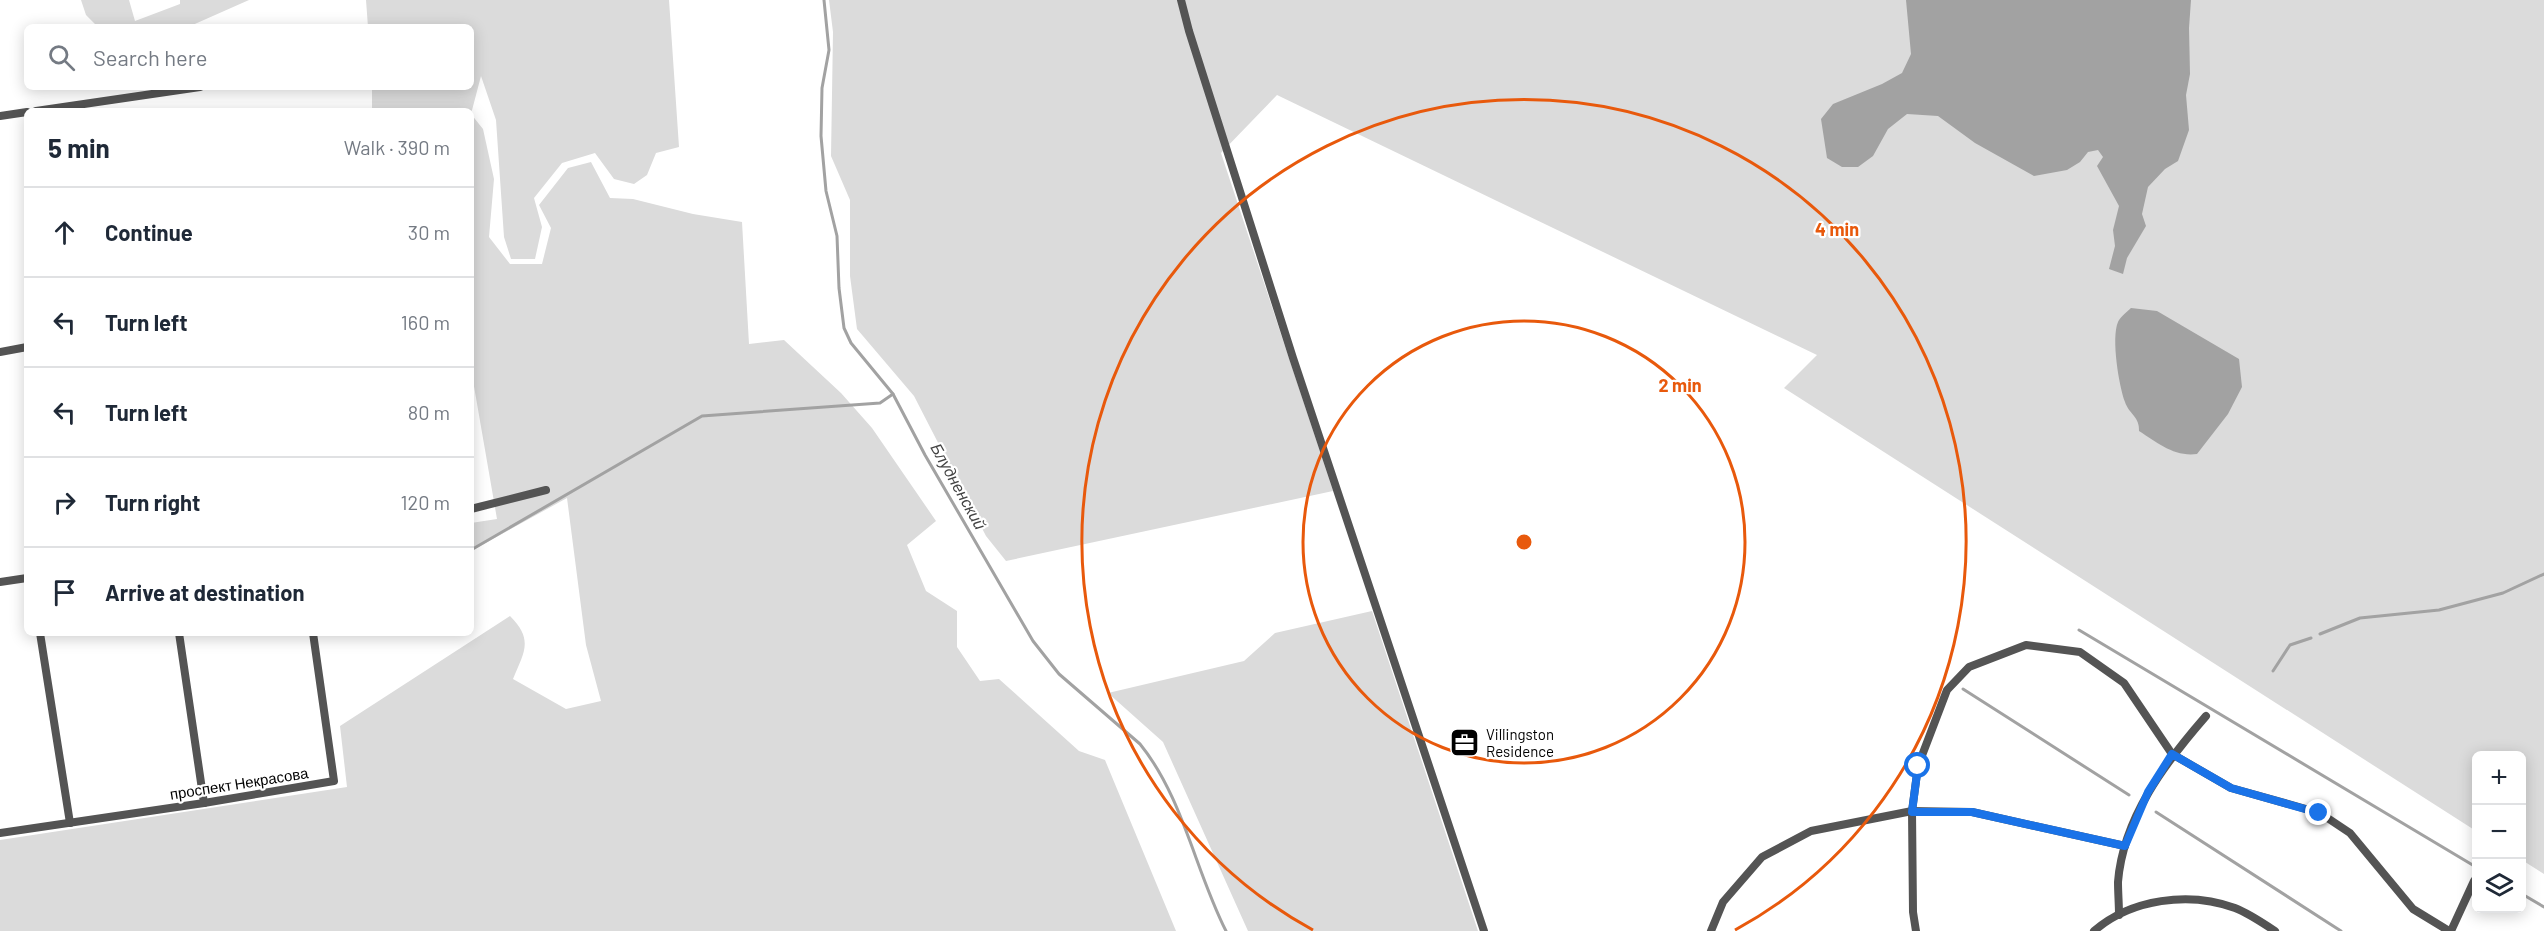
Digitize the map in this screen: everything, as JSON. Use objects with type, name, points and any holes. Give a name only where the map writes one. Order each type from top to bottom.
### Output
[{"type":"street","points":[[1182,0],[1189,31],[1290,349],[1484,931]]},
{"type":"street","points":[[81,108],[184,90]]},
{"type":"street","points":[[0,116],[24,112]]},
{"type":"street","points":[[0,352],[24,348]]},
{"type":"street","points":[[474,508],[546,490]]},
{"type":"street","points":[[0,582],[24,578]]},
{"type":"street","points":[[40,636],[70,823]]},
{"type":"street","points":[[179,636],[204,803]]},
{"type":"street","name":"проспект Некрасова","points":[[0,833],[334,781],[313,636]]},
{"type":"street","points":[[1916,931],[1913,912],[1912,812],[1918,766],[1947,690],[1969,667],[2026,645],[2080,651],[2124,683],[2172,754],[2231,788],[2319,813],[2350,833],[2412,909],[2450,931],[2472,885]]},
{"type":"street","points":[[2119,915],[2118,882],[2125,846],[2148,792],[2172,754],[2206,716]]},
{"type":"street","points":[[1711,931],[1723,902],[1762,856],[1811,831],[1912,812],[1972,812],[2125,846]]},
{"type":"street","points":[[2094,931],[2106,921],[2147,903],[2191,899],[2235,908],[2275,931]]},
{"type":"shaded area","points":[[81,0],[129,0],[135,21],[180,4],[180,0],[249,0],[195,24],[95,24],[86,15]]},
{"type":"shaded area","points":[[366,0],[669,0],[679,147],[656,153],[647,175],[634,184],[614,179],[595,153],[562,163],[534,198],[542,227],[535,259],[511,259],[504,237],[496,120],[481,76],[473,108],[372,108],[372,90],[474,90],[474,24],[368,24]]},
{"type":"shaded area","points":[[829,0],[2544,0],[2544,874],[2526,863],[2526,751],[2472,751],[2472,828],[1784,388],[1817,355],[1277,95],[1221,153],[1333,491],[1006,561],[986,536],[914,396],[857,329],[850,276],[850,200],[831,156],[833,32]]},
{"type":"shaded area","points":[[1906,0],[2191,0],[2190,74],[2186,95],[2189,130],[2178,161],[2165,169],[2148,187],[2142,214],[2146,226],[2127,258],[2123,274],[2109,269],[2115,246],[2113,230],[2119,206],[2097,166],[2103,157],[2098,150],[2088,152],[2080,162],[2067,170],[2034,176],[1975,143],[1938,116],[1907,114],[1888,129],[1873,156],[1858,167],[1842,167],[1827,158],[1821,119],[1833,104],[1882,84],[1902,73],[1911,54]]},
{"type":"shaded area","points":[[474,118],[483,129],[494,179],[489,237],[510,264],[542,264],[551,228],[539,205],[568,168],[591,162],[610,198],[633,199],[693,214],[742,222],[749,344],[784,340],[841,393],[872,428],[936,521],[907,545],[926,591],[957,611],[957,647],[980,681],[999,679],[1079,751],[1105,760],[1176,931],[0,931],[0,840],[347,787],[340,726],[510,616],[522,632],[525,646],[513,679],[566,709],[601,701],[586,645],[567,498],[474,549],[474,523],[497,519],[474,386]]},
{"type":"shaded area","points":[[2131,308],[2157,311],[2239,359],[2242,387],[2228,414],[2197,454],[2174,451],[2139,431],[2138,422],[2127,406],[2118,374],[2115,339],[2119,320]]},
{"type":"shaded area","points":[[1372,611],[1478,931],[1248,931],[1163,742],[1108,693],[1244,661],[1275,633]]},
{"type":"waterway","name":"Блудненский","points":[[824,0],[829,50],[822,88],[821,136],[826,191],[837,236],[839,288],[844,328],[851,343],[893,394],[925,455],[1033,641],[1059,674],[1140,744],[1155,765],[1178,810],[1226,931]]},
{"type":"waterway","points":[[474,548],[702,416],[880,403],[893,394]]},
{"type":"waterway","points":[[2320,634],[2360,618],[2439,610],[2503,593],[2544,574]]},
{"type":"waterway","points":[[2079,630],[2472,865]]},
{"type":"waterway","points":[[2273,671],[2290,645],[2311,638]]},
{"type":"waterway","points":[[1963,689],[2129,795]]},
{"type":"waterway","points":[[2156,812],[2341,931]]},
{"type":"waterway","points":[[2526,896],[2544,907]]},
{"type":"place","name":"Villingston Residence","points":[[1465,743]]},
{"type":"route","points":[[1918,766],[1912,812],[1972,812],[2125,846],[2148,792],[2172,754],[2231,788],[2319,813]]}]
